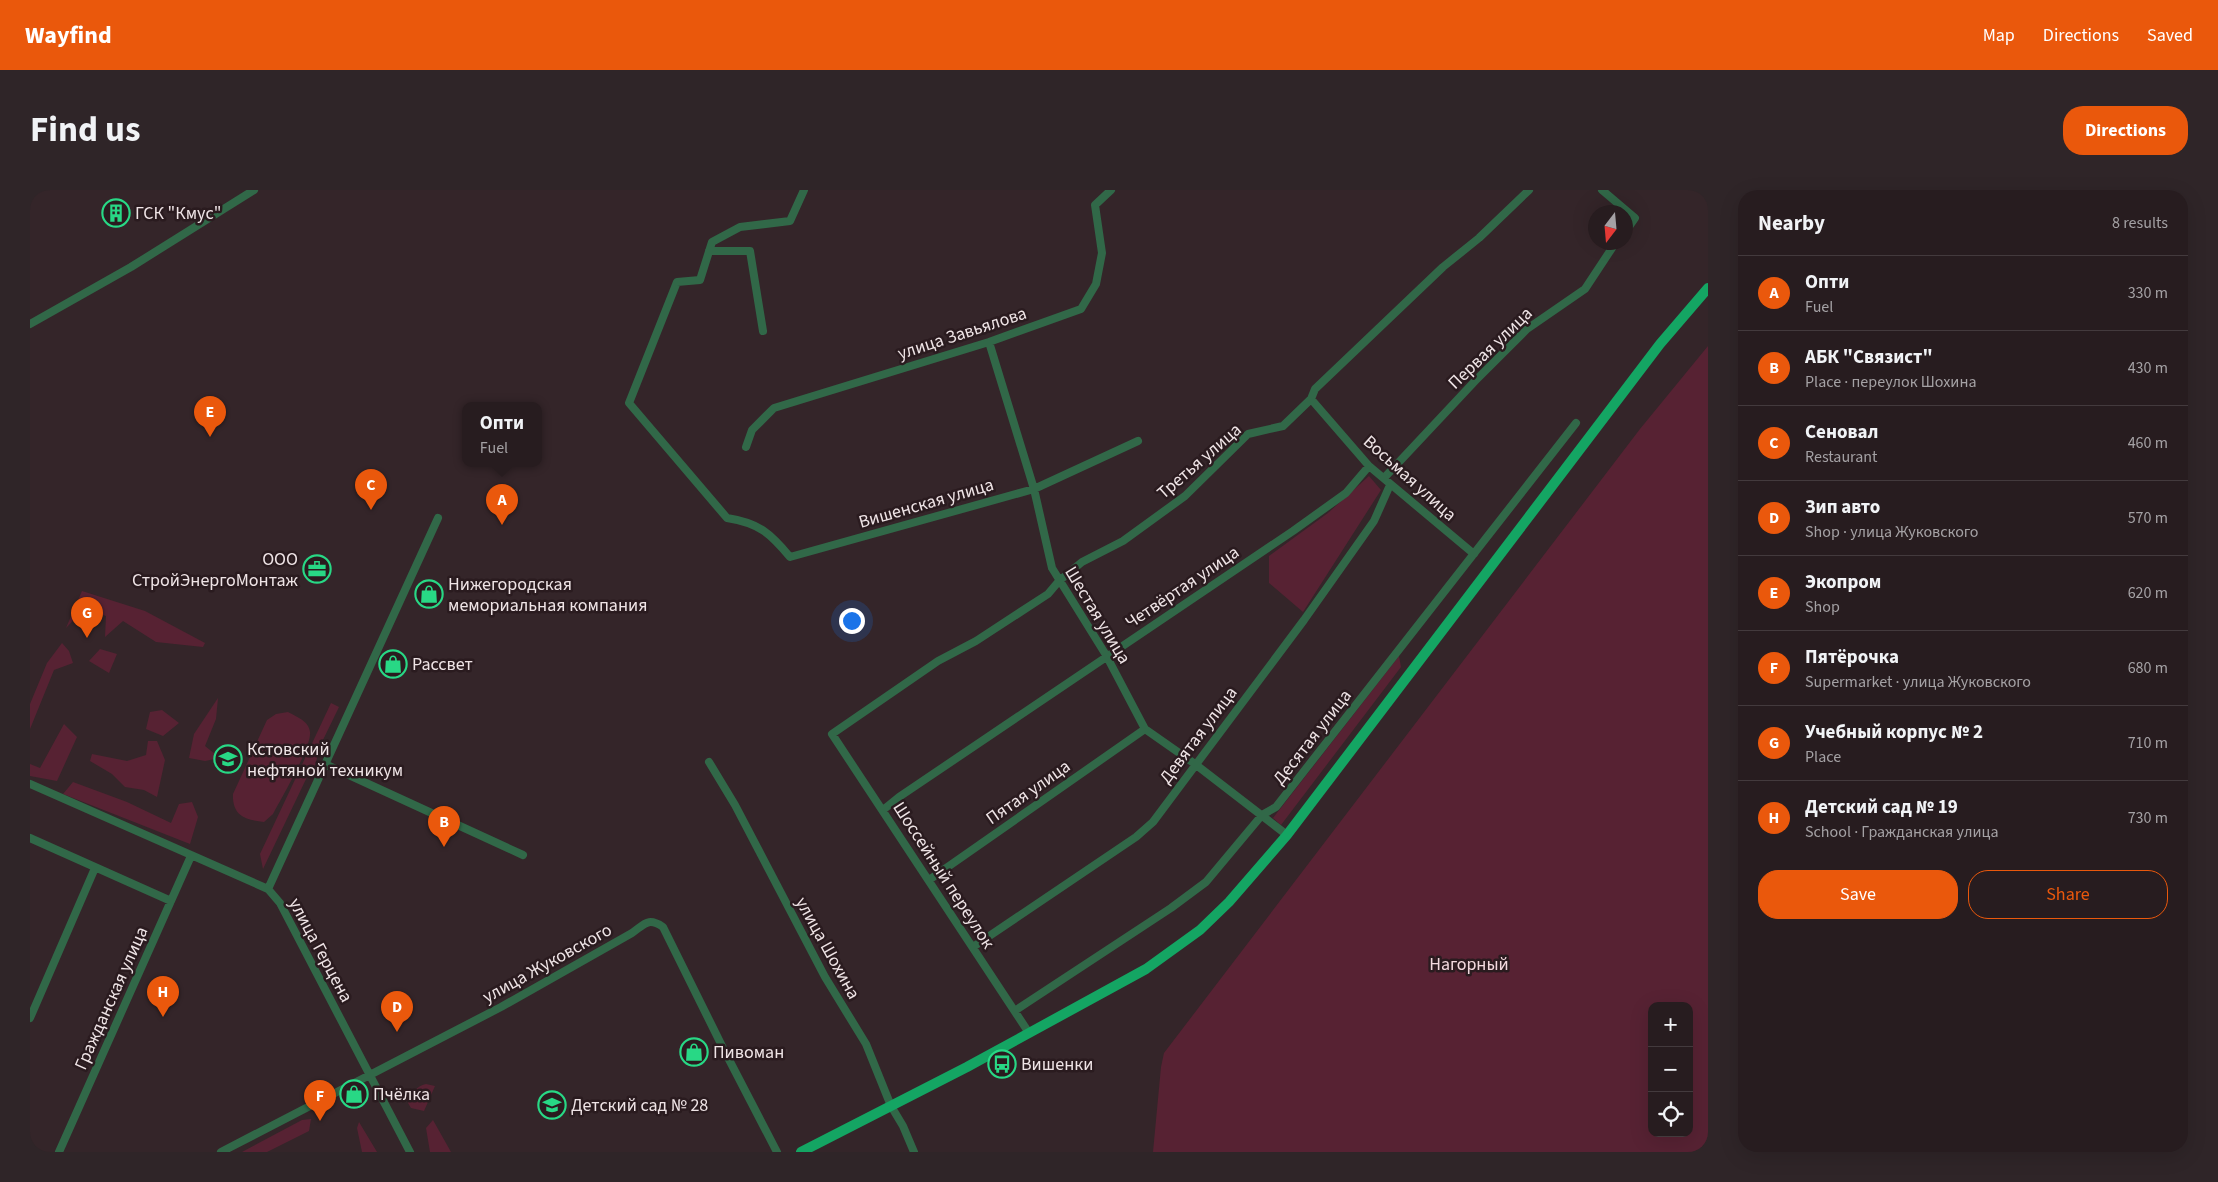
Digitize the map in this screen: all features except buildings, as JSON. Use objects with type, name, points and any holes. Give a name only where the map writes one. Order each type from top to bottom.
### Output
[{"type":"main road","points":[[801,1152],[1029,1033],[1146,969],[1200,930],[1229,902],[1287,835],[1660,344],[1708,288]]},
{"type":"main road","points":[[808,1152],[818,1144]]},
{"type":"street","points":[[30,324],[131,267],[254,190]]},
{"type":"street","points":[[763,331],[750,251],[710,251],[712,242],[740,227],[790,221],[804,190]]},
{"type":"street","name":"улица Завьялова","points":[[746,447],[752,430],[774,408],[989,342],[1081,309],[1096,284],[1102,253],[1095,206],[1111,190]]},
{"type":"street","name":"Третья улица","points":[[832,734],[938,661],[976,642],[1048,594],[1058,581],[1082,562],[1123,541],[1185,496],[1248,434],[1284,426],[1311,399],[1316,389],[1322,383],[1443,267],[1479,238],[1529,190]]},
{"type":"street","points":[[1602,190],[1620,205]]},
{"type":"street","name":"Первая улица","points":[[1384,478],[1474,381],[1527,329],[1585,289],[1611,250]]},
{"type":"street","name":"Вишенская улица","points":[[710,251],[700,280],[677,282],[629,404],[727,518],[747,521],[770,534],[790,557],[1034,489],[1138,441]]},
{"type":"street","name":"Шестая улица","points":[[989,342],[1034,489],[1052,568],[1058,581],[1106,655],[1145,729],[1195,764],[1287,835]]},
{"type":"street","name":"Восьмая улица","points":[[1311,399],[1369,466],[1474,554]]},
{"type":"street","name":"Десятая улица","points":[[1016,1010],[1171,908],[1206,882],[1262,815],[1276,807],[1576,422]]},
{"type":"street","name":"Четвёртая улица","points":[[883,810],[899,797],[1106,655],[1346,493],[1369,466]]},
{"type":"street","name":"Девятая улица","points":[[973,947],[1136,837],[1153,822],[1304,620],[1374,521],[1390,485]]},
{"type":"street","points":[[268,890],[438,518]]},
{"type":"street","name":"Пятая улица","points":[[928,880],[1145,729]]},
{"type":"street","name":"Шоссейный переулок","points":[[832,734],[1016,1010],[1029,1033]]},
{"type":"street","name":"улица Шохина","points":[[708,762],[735,805],[825,977],[866,1044],[891,1106],[903,1126],[914,1152]]},
{"type":"street","points":[[325,764],[522,856]]},
{"type":"street","name":"улица Герцена","points":[[30,784],[268,890],[280,903],[410,1152]]},
{"type":"street","points":[[30,840],[171,902]]},
{"type":"street","name":"Гражданская улица","points":[[59,1152],[191,856]]},
{"type":"street","points":[[30,1018],[95,868]]},
{"type":"street","name":"улица Жуковского","points":[[220,1152],[502,1007],[648,922],[655,922],[663,927],[777,1152]]},
{"type":"green space","name":"Нагорный","points":[[1708,346],[1708,1152],[1153,1152],[1164,1053],[1640,429]]},
{"type":"green space","points":[[1369,476],[1381,490],[1303,612],[1269,583],[1269,556],[1328,513]]},
{"type":"green space","points":[[82,591],[145,611],[205,643],[203,647],[156,642],[123,621],[105,637],[106,616],[84,609],[66,628]]},
{"type":"green space","points":[[62,643],[69,651],[73,663],[54,670],[30,729],[30,704],[47,663]]},
{"type":"green space","points":[[100,649],[117,654],[109,673],[89,661]]},
{"type":"green space","points":[[1399,656],[1401,667],[1281,825],[1273,818]]},
{"type":"green space","points":[[218,698],[216,719],[205,746],[220,758],[205,761],[189,758],[194,734]]},
{"type":"green space","points":[[331,703],[339,707],[321,744],[314,769],[307,777],[263,869],[260,854]]},
{"type":"green space","points":[[162,710],[179,723],[163,736],[146,729],[150,712]]},
{"type":"green space","points":[[288,712],[302,720],[309,728],[309,739],[306,749],[273,814],[264,822],[245,818],[237,812],[233,801],[233,794],[267,720],[276,714]]},
{"type":"green space","points":[[64,724],[77,737],[57,781],[30,776],[30,764],[40,768]]},
{"type":"green space","points":[[148,741],[157,741],[165,760],[157,797],[144,790],[125,787],[112,774],[90,761],[92,754],[127,761],[146,755]]},
{"type":"green space","points":[[73,782],[127,802],[171,823],[179,804],[192,802],[198,817],[190,844],[63,794]]},
{"type":"green space","points":[[426,1084],[435,1086],[424,1111],[411,1108],[408,1103],[413,1094],[417,1089]]},
{"type":"green space","points":[[311,1119],[309,1131],[267,1152],[242,1152],[302,1120]]},
{"type":"green space","points":[[433,1120],[451,1152],[430,1152],[426,1128]]},
{"type":"green space","points":[[359,1122],[377,1152],[362,1152],[357,1128]]},
{"type":"place","name":"ГСК \"Кмус\"","points":[[116,213]]},
{"type":"place","name":"Экопром","points":[[210,437]]},
{"type":"place","name":"Сеновал","points":[[371,510]]},
{"type":"place","name":"Опти","points":[[502,525]]},
{"type":"place","name":"ООО СтройЭнергоМонтаж","points":[[317,569]]},
{"type":"place","name":"Нижегородская мемориальная компания","points":[[429,594]]},
{"type":"place","name":"Учебный корпус № 2","points":[[87,638]]},
{"type":"place","name":"Рассвет","points":[[393,664]]},
{"type":"place","name":"Кстовский нефтяной техникум","points":[[228,759]]},
{"type":"place","name":"АБК \"Связист\"","points":[[444,847]]},
{"type":"place","name":"Детский сад № 19","points":[[163,1017]]},
{"type":"place","name":"Зип авто","points":[[397,1032]]},
{"type":"place","name":"Пивоман","points":[[694,1052]]},
{"type":"place","name":"Вишенки","points":[[1002,1064]]},
{"type":"place","name":"Пчёлка","points":[[354,1094]]},
{"type":"place","name":"Детский сад № 28","points":[[552,1105]]},
{"type":"place","name":"Пятёрочка","points":[[320,1121]]}]
